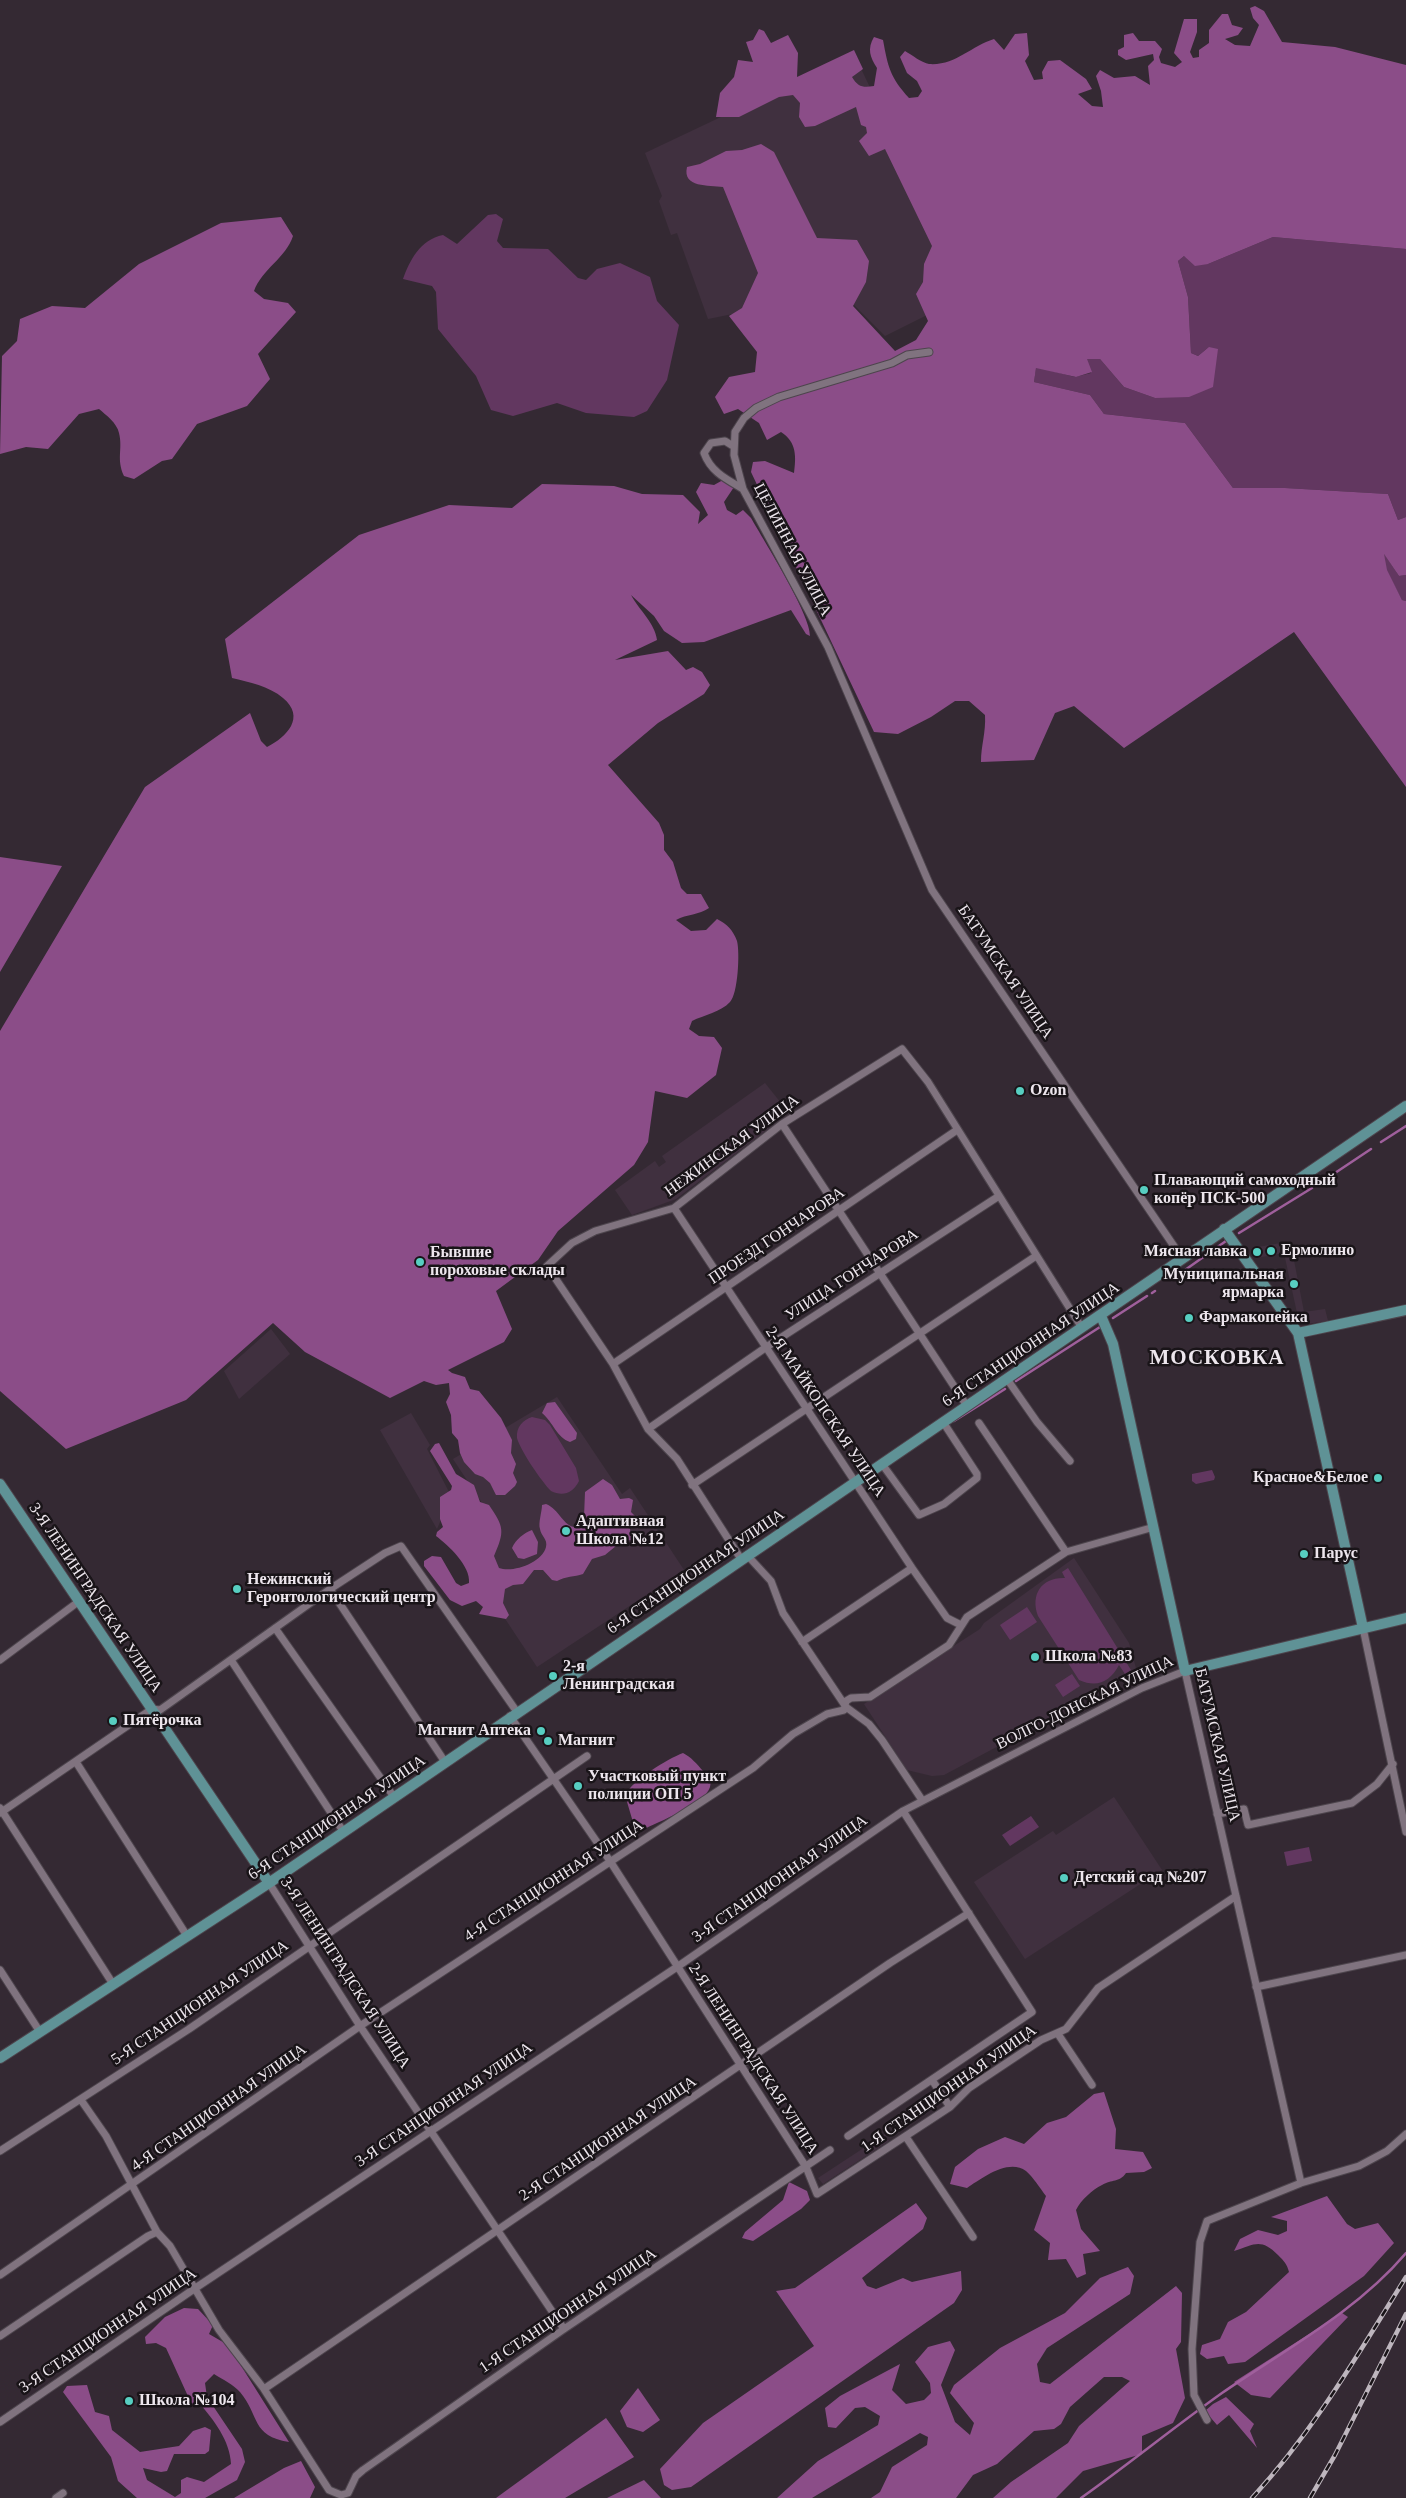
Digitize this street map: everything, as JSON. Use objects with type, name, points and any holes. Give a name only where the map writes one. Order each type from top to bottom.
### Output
[{"type":"main road","name":"6-Я СТАНЦИОННАЯ УЛИЦА","points":[[0,2058],[269,1883],[513,1714],[1101,1316],[1224,1229],[1406,1106]]},
{"type":"main road","points":[[1224,1229],[1298,1333],[1363,1628]]},
{"type":"main road","points":[[1298,1333],[1406,1310]]},
{"type":"main road","name":"БАТУМСКАЯ УЛИЦА","points":[[1101,1316],[1113,1344],[1185,1671]]},
{"type":"main road","name":"3-Я ЛЕНИНГРАДСКАЯ УЛИЦА","points":[[0,1484],[269,1883]]},
{"type":"main road","name":"ВОЛГО-ДОНСКАЯ УЛИЦА","points":[[1185,1671],[1406,1618]]},
{"type":"street","name":"ЦЕЛИННАЯ УЛИЦА","points":[[843,682],[828,647],[743,489],[734,446],[735,432],[744,418],[756,408],[779,398],[892,363],[907,355],[929,352]]},
{"type":"street","points":[[734,446],[725,441],[712,443],[704,453],[708,464],[718,474],[743,489]]},
{"type":"street","name":"БАТУМСКАЯ УЛИЦА","points":[[843,682],[932,890],[1182,1258]]},
{"type":"street","name":"НЕЖИНСКАЯ УЛИЦА","points":[[613,1364],[547,1266],[572,1243],[595,1231],[674,1208],[782,1124],[902,1049],[928,1082],[957,1130]]},
{"type":"street","points":[[782,1124],[837,1212],[880,1273],[967,1406]]},
{"type":"street","points":[[957,1130],[1082,1328]]},
{"type":"street","name":"ПРОЕЗД ГОНЧАРОВА","points":[[613,1364],[957,1130]]},
{"type":"street","name":"УЛИЦА ГОНЧАРОВА","points":[[648,1429],[765,1348],[999,1196]]},
{"type":"street","name":"2-Я МАЙКОПСКАЯ УЛИЦА","points":[[674,1208],[725,1288],[912,1568],[947,1618],[961,1625]]},
{"type":"street","points":[[692,1485],[808,1410],[1036,1256]]},
{"type":"street","points":[[613,1364],[648,1429],[677,1460],[692,1485],[744,1557],[771,1581],[783,1613],[846,1707],[869,1724],[882,1740],[922,1800]]},
{"type":"street","points":[[1007,1379],[1037,1422],[1070,1461]]},
{"type":"street","points":[[882,1464],[919,1515],[944,1504],[977,1478],[943,1422]]},
{"type":"street","points":[[979,1424],[1066,1552]]},
{"type":"street","name":"4-Я СТАНЦИОННАЯ УЛИЦА","points":[[0,2275],[360,2026],[753,1768],[793,1734],[827,1714],[841,1711],[846,1707],[846,1701],[851,1698],[870,1698],[949,1645],[956,1637],[967,1617],[1066,1552],[1154,1527]]},
{"type":"street","name":"2-Я ЛЕНИНГРАДСКАЯ УЛИЦА","points":[[330,1590],[385,1553],[401,1546],[513,1714],[553,1778],[610,1861],[806,2167],[817,2194]]},
{"type":"street","points":[[802,1642],[912,1568]]},
{"type":"street","points":[[113,1984],[1,1810],[76,1762],[152,1709],[160,1710],[330,1590],[445,1762]]},
{"type":"street","points":[[0,1660],[78,1602]]},
{"type":"street","points":[[275,1628],[394,1797]]},
{"type":"street","points":[[1363,1628],[1406,1832]]},
{"type":"street","points":[[230,1660],[344,1831]]},
{"type":"street","name":"БАТУМСКАЯ УЛИЦА","points":[[1185,1671],[1301,2183]]},
{"type":"street","name":"ВОЛГО-ДОНСКАЯ УЛИЦА","points":[[903,1810],[1142,1688],[1185,1671]]},
{"type":"street","name":"5-Я СТАНЦИОННАЯ УЛИЦА","points":[[0,2151],[189,2029],[586,1756]]},
{"type":"street","points":[[76,1762],[187,1936]]},
{"type":"street","points":[[1217,1814],[1244,1809],[1248,1825],[1352,1803],[1372,1789],[1393,1764]]},
{"type":"street","points":[[903,1810],[969,1913]]},
{"type":"street","name":"3-Я СТАНЦИОННАЯ УЛИЦА","points":[[0,2422],[194,2289],[677,1967],[903,1810]]},
{"type":"street","name":"3-Я ЛЕНИНГРАДСКАЯ УЛИЦА","points":[[269,1883],[360,2026],[564,2329]]},
{"type":"street","name":"1-Я СТАНЦИОННАЯ УЛИЦА","points":[[817,2194],[950,2107],[969,2088],[1041,2040],[1066,2029],[1098,1988],[1236,1896]]},
{"type":"street","name":"1-Я СТАНЦИОННАЯ УЛИЦА","points":[[848,2136],[1032,2012],[969,1913]]},
{"type":"street","name":"2-Я СТАНЦИОННАЯ УЛИЦА","points":[[264,2389],[890,1964],[969,1913]]},
{"type":"street","points":[[1256,1987],[1406,1955]]},
{"type":"street","points":[[0,1970],[40,2032]]},
{"type":"street","points":[[1058,2034],[1092,2085]]},
{"type":"street","points":[[932,2080],[950,2107]]},
{"type":"street","points":[[81,2100],[126,2170],[131,2186],[157,2232],[170,2246],[219,2330],[264,2389]]},
{"type":"street","points":[[1207,2420],[1194,2395],[1192,2349],[1200,2242],[1207,2222],[1301,2183],[1359,2166],[1386,2151],[1406,2134]]},
{"type":"street","points":[[906,2137],[973,2237]]},
{"type":"street","name":"1-Я СТАНЦИОННАЯ УЛИЦА","points":[[264,2389],[330,2490],[342,2496],[348,2493],[356,2476],[363,2470],[564,2329],[830,2150]]},
{"type":"street","points":[[0,2336],[148,2236],[157,2232]]},
{"type":"street","points":[[56,2498],[63,2493]]},
{"type":"shaded area","points":[[1255,6],[1264,11],[1282,42],[1335,47],[1406,65],[1406,249],[1273,237],[1208,264],[1195,266],[1184,256],[1178,261],[1188,297],[1191,353],[1198,356],[1209,347],[1218,349],[1213,387],[1189,397],[1155,398],[1124,387],[1100,359],[1087,359],[1092,372],[1076,377],[1036,368],[1034,382],[1090,395],[1104,414],[1185,423],[1233,488],[1285,488],[1388,494],[1398,520],[1406,517],[1406,575],[1399,576],[1384,554],[1387,570],[1402,600],[1406,601],[1406,787],[1294,632],[1124,748],[1074,706],[1055,713],[1034,760],[981,762],[985,715],[969,701],[955,701],[931,717],[898,734],[874,732],[751,472],[753,462],[765,461],[794,473],[795,456],[793,445],[781,432],[767,440],[759,423],[738,409],[724,414],[715,397],[729,377],[755,372],[757,352],[729,316],[742,308],[758,273],[723,187],[693,182],[687,174],[687,167],[700,164],[726,151],[742,150],[761,144],[774,152],[817,238],[857,240],[869,261],[866,282],[853,306],[895,351],[916,340],[928,321],[916,294],[923,282],[924,264],[932,246],[885,149],[869,156],[859,141],[867,133],[866,127],[861,125],[856,107],[815,126],[805,127],[799,117],[800,103],[793,95],[779,97],[739,117],[716,117],[720,93],[734,77],[738,60],[753,62],[746,42],[753,40],[759,29],[764,31],[771,43],[788,35],[798,53],[797,77],[854,50],[863,69],[852,77],[859,85],[867,87],[874,86],[877,68],[870,53],[872,41],[874,37],[883,40],[886,58],[894,78],[909,98],[918,97],[922,91],[917,81],[907,73],[900,57],[905,51],[920,61],[938,64],[955,59],[994,39],[1004,50],[1015,34],[1027,33],[1029,55],[1025,61],[1034,80],[1043,79],[1042,72],[1048,61],[1060,60],[1086,79],[1092,89],[1078,94],[1092,106],[1103,107],[1101,91],[1096,76],[1100,70],[1114,78],[1135,76],[1150,85],[1148,66],[1154,60],[1153,54],[1126,60],[1118,55],[1118,50],[1124,47],[1124,35],[1133,33],[1139,41],[1155,41],[1162,49],[1159,57],[1161,63],[1175,67],[1182,62],[1174,53],[1184,19],[1197,19],[1197,32],[1190,52],[1193,58],[1199,57],[1199,50],[1209,43],[1209,30],[1222,14],[1228,14],[1232,25],[1243,28],[1238,35],[1225,39],[1235,45],[1250,46],[1259,25],[1253,18],[1250,8]]},
{"type":"shaded area","points":[[854,54],[929,211],[963,297],[885,336],[841,292],[708,319],[677,233],[671,235],[659,201],[662,196],[645,153]]},
{"type":"shaded area","points":[[496,214],[503,219],[497,241],[503,248],[548,249],[578,278],[586,280],[597,269],[620,263],[650,277],[657,301],[679,325],[667,380],[647,411],[634,417],[586,413],[557,403],[513,416],[491,410],[476,376],[438,329],[436,292],[432,286],[403,279],[413,258],[428,241],[443,235],[457,244],[488,215]]},
{"type":"shaded area","points":[[281,217],[293,236],[290,244],[262,276],[254,291],[264,299],[288,303],[296,312],[258,354],[270,379],[247,406],[197,424],[172,459],[162,461],[134,479],[124,476],[122,470],[118,429],[111,419],[99,409],[79,414],[48,449],[26,447],[0,454],[2,356],[17,341],[20,319],[52,306],[85,308],[139,264],[221,223]]},
{"type":"shaded area","points":[[1273,237],[1406,249],[1406,517],[1398,520],[1388,494],[1285,488],[1233,488],[1185,423],[1104,414],[1090,395],[1034,382],[1036,367],[1075,377],[1091,373],[1086,359],[1100,359],[1124,387],[1155,398],[1209,347],[1198,356],[1191,353],[1188,297],[1178,261],[1184,256],[1208,264]]},
{"type":"shaded area","points":[[723,480],[734,487],[724,502],[727,510],[736,515],[743,510],[751,518],[776,560],[803,612],[810,636],[806,634],[791,610],[704,642],[682,643],[664,631],[654,616],[631,595],[650,622],[657,640],[615,660],[668,651],[686,670],[693,667],[702,672],[710,685],[704,694],[658,723],[608,765],[659,823],[664,835],[664,850],[673,862],[681,888],[687,894],[701,894],[709,908],[676,920],[691,931],[706,930],[717,919],[727,925],[734,934],[738,946],[737,982],[733,998],[730,1002],[717,1011],[692,1021],[689,1029],[699,1036],[714,1037],[722,1048],[716,1075],[687,1098],[655,1091],[648,1142],[634,1165],[558,1231],[538,1260],[496,1291],[512,1329],[504,1342],[448,1370],[465,1377],[470,1389],[479,1391],[501,1418],[512,1440],[511,1453],[516,1464],[513,1473],[517,1482],[515,1486],[505,1495],[496,1495],[490,1483],[483,1477],[475,1474],[464,1462],[458,1440],[452,1433],[451,1415],[446,1402],[450,1394],[449,1383],[436,1385],[424,1381],[390,1398],[305,1352],[273,1323],[186,1400],[66,1449],[0,1391],[0,1031],[145,787],[250,713],[261,741],[267,747],[281,738],[291,726],[293,712],[290,705],[283,698],[265,687],[232,678],[225,639],[359,535],[449,505],[512,508],[542,484],[614,486],[642,494],[683,495],[700,512],[698,524],[708,515],[696,492],[701,483],[714,485]]},
{"type":"shaded area","points":[[1383,552],[1399,576],[1406,575],[1406,601],[1402,600],[1386,570]]},
{"type":"shaded area","points":[[0,857],[62,866],[0,972]]},
{"type":"shaded area","points":[[765,1083],[789,1113],[676,1199],[632,1215],[615,1190],[655,1161],[659,1167],[666,1162],[662,1156]]},
{"type":"shaded area","name":"Муниципальная ярмарка","points":[[1286,1242],[1291,1245],[1304,1312],[1325,1309],[1328,1321],[1306,1324],[1299,1322],[1284,1253],[1256,1258],[1253,1248]]},
{"type":"shaded area","points":[[271,1329],[290,1354],[239,1399],[224,1371]]},
{"type":"shaded area","name":"Адаптивная Школа №12","points":[[557,1397],[622,1494],[630,1488],[684,1570],[537,1667],[455,1543],[492,1518],[453,1459]]},
{"type":"shaded area","points":[[555,1402],[577,1433],[576,1439],[570,1442],[558,1433],[542,1413],[547,1403]]},
{"type":"shaded area","points":[[411,1413],[430,1445],[427,1449],[451,1496],[437,1529],[380,1430]]},
{"type":"shaded area","points":[[532,1417],[545,1420],[550,1425],[576,1468],[579,1481],[567,1493],[560,1494],[551,1491],[542,1481],[522,1450],[517,1438],[519,1427],[523,1422]]},
{"type":"shaded area","points":[[439,1443],[456,1474],[474,1485],[480,1502],[489,1505],[498,1519],[501,1535],[494,1556],[499,1568],[519,1568],[533,1562],[543,1553],[546,1544],[540,1527],[542,1505],[551,1506],[568,1524],[575,1527],[584,1517],[585,1492],[603,1479],[612,1485],[620,1499],[629,1498],[633,1500],[631,1512],[638,1519],[630,1528],[631,1540],[622,1541],[605,1555],[592,1559],[583,1574],[557,1581],[552,1580],[543,1570],[534,1570],[523,1584],[513,1585],[505,1589],[503,1603],[509,1615],[506,1619],[479,1614],[483,1607],[476,1601],[462,1606],[450,1600],[424,1566],[424,1561],[432,1556],[441,1557],[456,1583],[461,1586],[469,1583],[469,1576],[463,1563],[436,1536],[437,1532],[443,1527],[440,1519],[440,1497],[451,1490],[452,1486],[430,1451],[435,1444]]},
{"type":"shaded area","points":[[1212,1470],[1215,1477],[1214,1480],[1196,1484],[1192,1481],[1192,1474]]},
{"type":"shaded area","points":[[532,1530],[538,1542],[537,1554],[524,1559],[518,1558],[512,1548],[520,1537]]},
{"type":"shaded area","name":"Школа №83","points":[[1074,1558],[1129,1643],[1137,1672],[944,1775],[932,1776],[907,1770],[864,1704],[980,1629],[984,1623]]},
{"type":"shaded area","points":[[1068,1568],[1131,1670],[1125,1674],[1119,1665],[1111,1676],[1102,1682],[1092,1683],[1079,1680],[1038,1616],[1036,1601],[1040,1588],[1050,1580],[1065,1578],[1062,1572]]},
{"type":"shaded area","points":[[1027,1607],[1037,1622],[1010,1640],[1000,1625]]},
{"type":"shaded area","points":[[1072,1674],[1080,1686],[1063,1697],[1055,1685]]},
{"type":"shaded area","points":[[683,1753],[694,1761],[709,1778],[710,1787],[700,1800],[691,1806],[642,1830],[635,1829],[625,1795],[635,1783],[651,1771]]},
{"type":"shaded area","name":"Детский сад №207","points":[[1114,1797],[1162,1870],[1025,1959],[974,1882],[1053,1831],[1056,1835]]},
{"type":"shaded area","points":[[1031,1816],[1039,1827],[1010,1846],[1002,1835]]},
{"type":"shaded area","points":[[1309,1847],[1312,1861],[1287,1866],[1284,1852]]},
{"type":"shaded area","points":[[1104,2092],[1116,2129],[1115,2149],[1143,2152],[1152,2168],[1144,2172],[1126,2173],[1118,2180],[1102,2185],[1087,2196],[1078,2206],[1076,2210],[1081,2229],[1100,2251],[1083,2254],[1086,2274],[1077,2278],[1066,2259],[1048,2260],[1050,2243],[1034,2230],[1046,2196],[1026,2171],[1019,2168],[1003,2168],[987,2175],[967,2188],[950,2184],[955,2167],[978,2149],[1005,2137],[1024,2144],[1047,2123],[1066,2117],[1094,2094]]},
{"type":"shaded area","points":[[885,2134],[889,2141],[823,2184],[818,2178]]},
{"type":"shaded area","points":[[789,2182],[807,2191],[810,2200],[801,2209],[753,2241],[742,2238],[745,2232],[783,2200]]},
{"type":"shaded area","points":[[1327,2196],[1347,2224],[1355,2229],[1378,2223],[1394,2243],[1364,2276],[1245,2362],[1228,2364],[1224,2356],[1207,2359],[1200,2354],[1202,2345],[1220,2339],[1228,2322],[1246,2312],[1289,2272],[1284,2261],[1262,2244],[1247,2246],[1234,2251],[1240,2239],[1258,2230],[1278,2235],[1287,2231],[1287,2221],[1271,2217]]},
{"type":"shaded area","points":[[916,2203],[927,2218],[923,2229],[862,2278],[867,2286],[876,2289],[903,2278],[912,2282],[961,2271],[962,2290],[954,2303],[691,2487],[672,2490],[664,2485],[660,2469],[703,2423],[814,2346],[776,2291],[795,2288]]},
{"type":"shaded area","points":[[1128,2267],[1134,2276],[1130,2294],[1047,2348],[1037,2364],[1040,2382],[1050,2384],[1176,2286],[1182,2293],[1181,2342],[1176,2349],[1185,2398],[1173,2423],[1142,2436],[1142,2454],[1083,2471],[1056,2498],[993,2498],[1011,2482],[1068,2443],[1079,2426],[1130,2381],[1122,2377],[1104,2377],[1070,2407],[1061,2424],[1054,2429],[1034,2431],[997,2464],[973,2475],[956,2498],[871,2498],[880,2492],[892,2467],[927,2445],[928,2437],[920,2433],[812,2498],[777,2498],[818,2461],[878,2425],[880,2416],[865,2407],[855,2408],[836,2428],[828,2427],[825,2408],[840,2396],[900,2364],[892,2390],[906,2404],[924,2400],[931,2393],[930,2383],[915,2362],[928,2347],[950,2341],[955,2350],[941,2385],[955,2422],[970,2435],[974,2423],[950,2393],[954,2385],[1000,2348],[1065,2313],[1100,2278]]},
{"type":"shaded area","points":[[184,2308],[198,2309],[213,2325],[209,2334],[228,2345],[289,2442],[268,2435],[262,2430],[240,2392],[214,2374],[205,2383],[207,2397],[242,2449],[245,2462],[237,2480],[205,2498],[137,2498],[118,2481],[111,2457],[63,2392],[67,2386],[87,2385],[95,2412],[109,2416],[112,2430],[140,2452],[179,2446],[193,2431],[205,2427],[211,2430],[209,2451],[205,2454],[174,2454],[167,2471],[161,2472],[143,2468],[147,2480],[175,2497],[181,2493],[181,2480],[187,2477],[204,2482],[231,2464],[228,2447],[220,2431],[199,2403],[192,2405],[166,2348],[156,2343],[146,2344],[145,2337],[165,2317]]},
{"type":"shaded area","points":[[1342,2313],[1348,2317],[1270,2398],[1251,2395],[1234,2382]]},
{"type":"shaded area","points":[[638,2388],[660,2420],[643,2432],[627,2427],[620,2411]]},
{"type":"shaded area","points":[[1226,2397],[1254,2424],[1250,2431],[1257,2448],[1229,2415],[1217,2425],[1205,2411]]},
{"type":"shaded area","points":[[606,2418],[634,2457],[565,2498],[496,2498]]},
{"type":"shaded area","points":[[301,2461],[315,2487],[310,2498],[234,2498],[284,2468]]},
{"type":"shaded area","points":[[644,2480],[661,2498],[607,2498]]},
{"type":"waterway","points":[[1381,1142],[1406,1126]]},
{"type":"waterway","points":[[1317,1185],[1371,1149]]},
{"type":"waterway","points":[[1239,1233],[1312,1188]]},
{"type":"waterway","points":[[1185,1270],[1226,1241]]},
{"type":"waterway","points":[[1113,1318],[1147,1296]]},
{"type":"waterway","points":[[1016,1381],[1100,1327]]},
{"type":"waterway","points":[[954,1421],[1005,1389]]},
{"type":"waterway","points":[[1081,2498],[1222,2393],[1342,2312],[1365,2294],[1406,2253]]},
{"type":"railway","points":[[1252,2498],[1315,2419],[1353,2363],[1406,2277]]},
{"type":"railway","points":[[1310,2498],[1335,2455],[1406,2314]]},
{"type":"place","name":"Ozon","points":[[1020,1091]]},
{"type":"place","name":"Плавающий самоходный копёр ПСК-500","points":[[1144,1190]]},
{"type":"place","name":"Ермолино","points":[[1271,1251]]},
{"type":"place","name":"Мясная лавка","points":[[1257,1252]]},
{"type":"place","name":"Бывшие пороховые склады","points":[[420,1262]]},
{"type":"place","name":"Муниципальная ярмарка","points":[[1294,1284]]},
{"type":"place","name":"Фармакопейка","points":[[1189,1318]]},
{"type":"place","name":"Красное&Белое","points":[[1378,1478]]},
{"type":"place","name":"Адаптивная Школа №12","points":[[566,1531]]},
{"type":"place","name":"Парус","points":[[1304,1554]]},
{"type":"place","name":"Нежинский Геронтологический центр","points":[[237,1589]]},
{"type":"place","name":"Школа №83","points":[[1035,1657]]},
{"type":"place","name":"2-я Ленинградская","points":[[553,1676]]},
{"type":"place","name":"Пятёрочка","points":[[113,1721]]},
{"type":"place","name":"Магнит Аптека","points":[[541,1731]]},
{"type":"place","name":"Магнит","points":[[548,1741]]},
{"type":"place","name":"Участковый пункт полиции ОП 5","points":[[578,1786]]},
{"type":"place","name":"Детский сад №207","points":[[1064,1878]]},
{"type":"place","name":"Школа №104","points":[[129,2401]]},
{"type":"district","name":"МОСКОВКА","points":[[1217,1359]]}]
